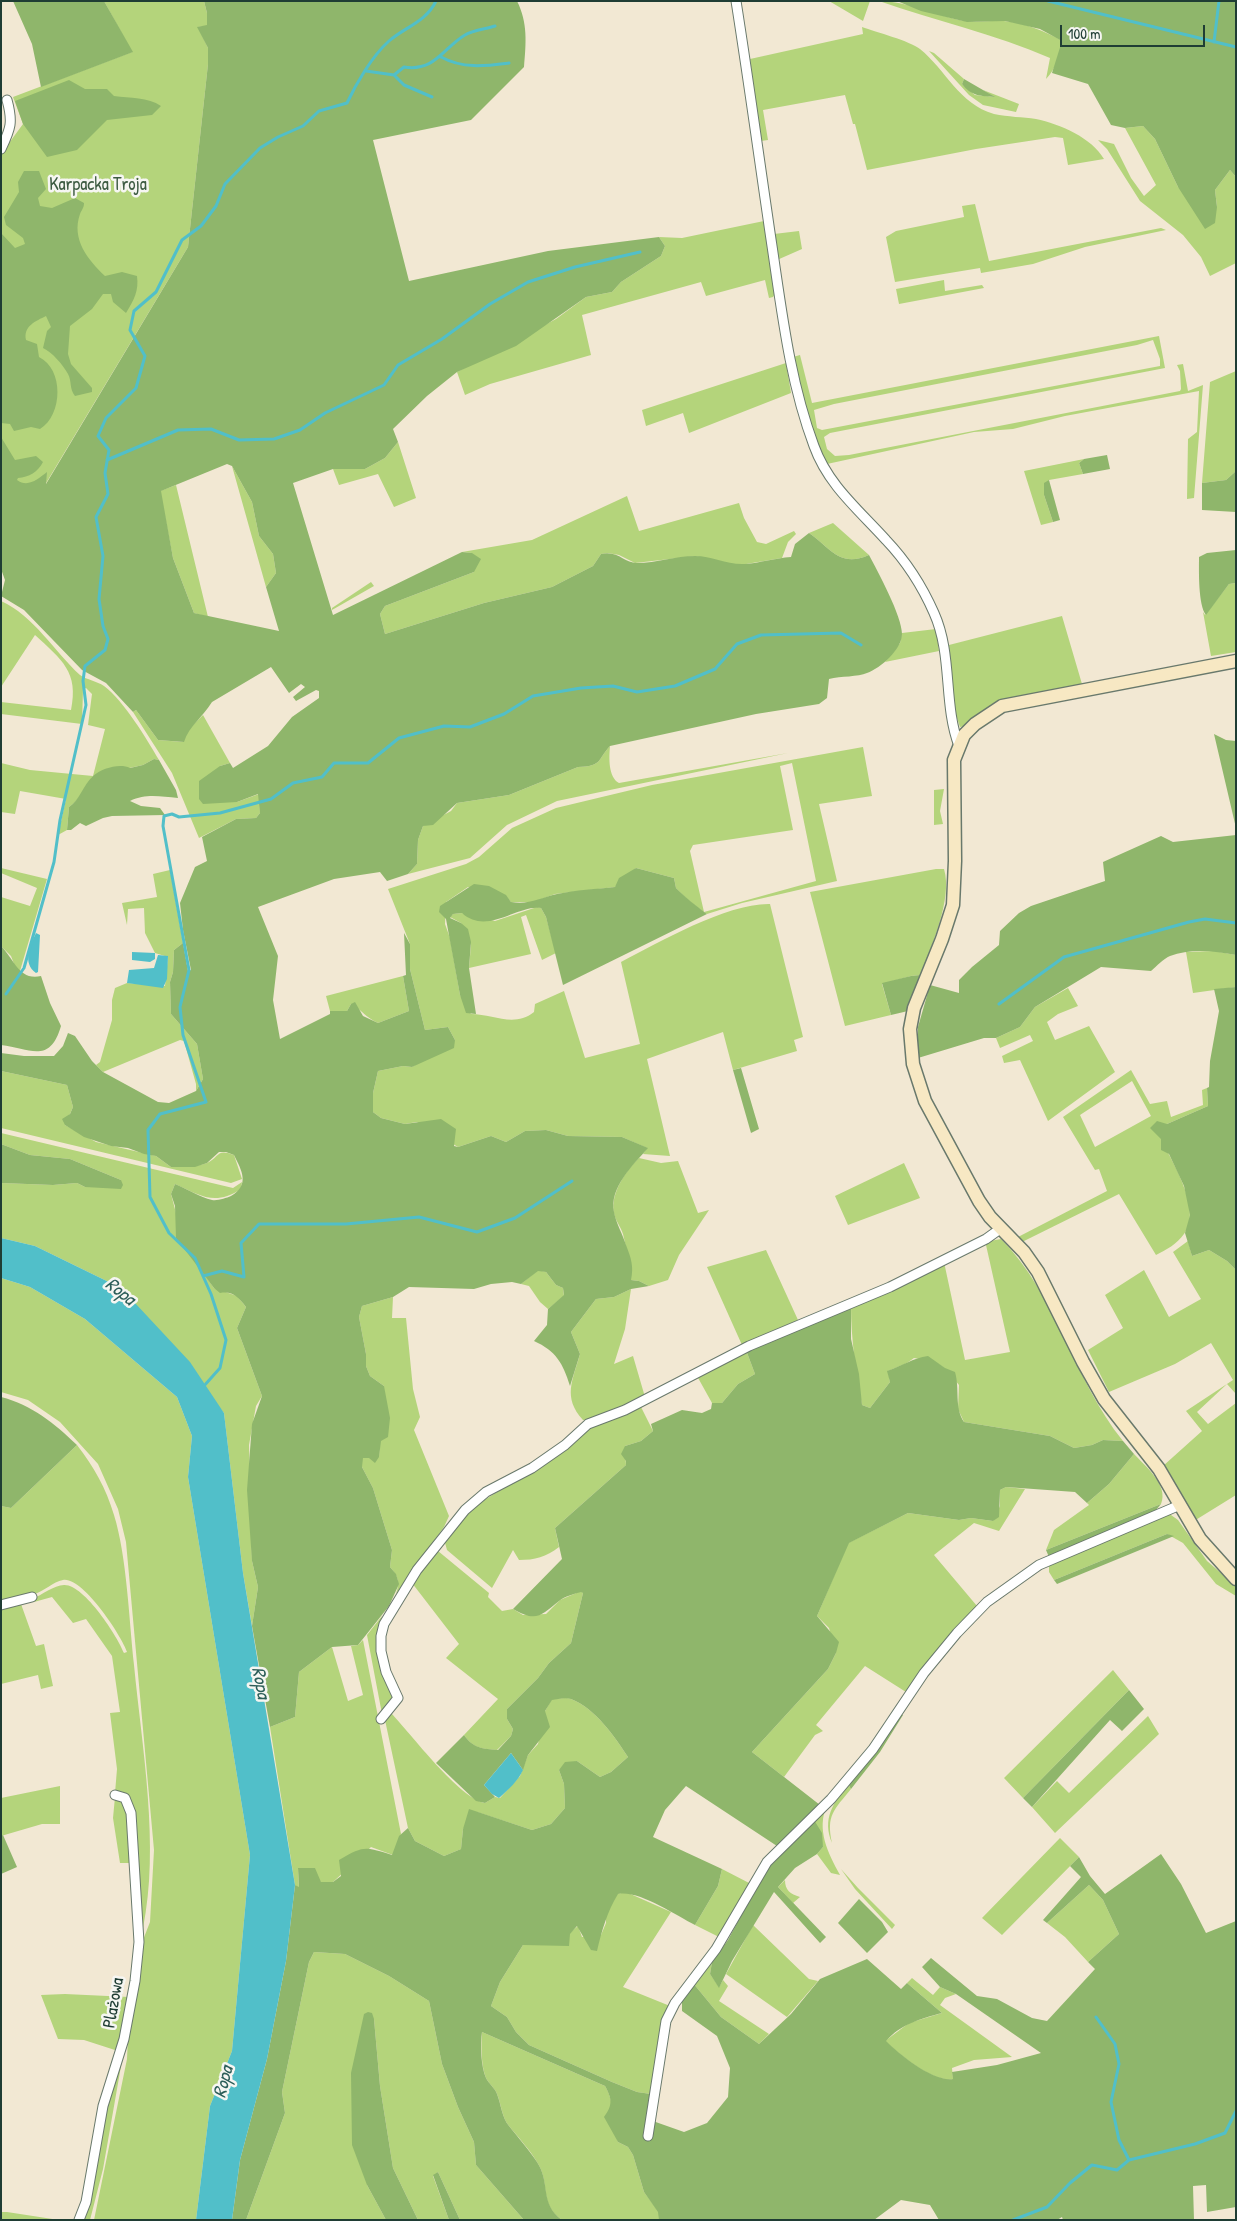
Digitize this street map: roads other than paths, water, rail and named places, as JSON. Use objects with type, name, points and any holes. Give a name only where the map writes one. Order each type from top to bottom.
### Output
[{"type":"street","points":[[736,1],[780,298],[790,358],[803,412],[822,465],[839,490],[888,542],[911,572],[934,613],[944,648],[949,711],[958,746]]},
{"type":"street","points":[[1,149],[10,130],[12,119],[7,100]]},
{"type":"street","points":[[1236,661],[1002,706],[975,724],[964,735],[954,760],[955,860],[952,905],[942,939],[914,1008],[910,1029],[913,1064],[925,1101],[979,1201],[1000,1229],[1024,1252],[1038,1272],[1083,1362],[1104,1399],[1159,1469],[1200,1539],[1219,1562],[1236,1578]]},
{"type":"street","points":[[381,1719],[398,1698],[386,1672],[381,1651],[381,1636],[384,1624],[417,1570],[465,1510],[486,1492],[532,1468],[565,1445],[588,1424],[638,1403],[749,1346],[890,1287],[986,1239],[1000,1229]]},
{"type":"street","points":[[648,2136],[666,2021],[675,2003],[716,1949],[767,1862],[831,1799],[873,1749],[914,1687],[957,1633],[987,1602],[1039,1565],[1180,1505]]},
{"type":"street","points":[[1,1604],[32,1597]]},
{"type":"street","name":"Plażowa","points":[[79,2220],[86,2202],[103,2106],[124,2039],[135,1981],[139,1942],[131,1813],[125,1798],[115,1795]]},
{"type":"water","points":[[36,933],[40,935],[38,972],[36,973],[29,964],[28,959]]},
{"type":"water","points":[[132,952],[155,953],[155,959],[150,962],[132,960]]},
{"type":"water","points":[[158,955],[168,956],[167,979],[163,988],[127,983],[129,970],[154,968]]},
{"type":"water","name":"Ropa","points":[[1,1238],[35,1246],[121,1288],[190,1362],[224,1413],[243,1573],[295,1885],[286,1961],[267,2059],[240,2160],[232,2220],[196,2220],[210,2106],[232,2051],[250,1855],[188,1477],[192,1436],[177,1397],[85,1319],[30,1287],[1,1278]]},
{"type":"water","points":[[511,1753],[523,1770],[516,1782],[499,1798],[492,1794],[484,1785]]},
{"type":"waterway","points":[[6,994],[24,968],[54,862],[60,820],[86,705],[83,681],[85,666],[105,650],[108,639],[103,626],[99,599],[103,556],[96,517],[108,494],[105,473],[109,450],[98,436],[106,418],[136,388],[145,356],[130,330],[134,311],[156,292],[182,240],[201,226],[216,206],[225,184],[260,148],[278,137],[303,126],[319,111],[347,103],[365,70],[383,47],[395,36],[427,14],[436,1]]},
{"type":"waterway","points":[[1048,1],[1236,47]]},
{"type":"waterway","points":[[1214,42],[1219,1]]},
{"type":"waterway","points":[[366,71],[394,75],[404,67],[415,68],[424,66],[438,58],[457,40],[468,33],[495,26]]},
{"type":"waterway","points":[[441,57],[466,65],[483,66],[509,63]]},
{"type":"waterway","points":[[394,75],[404,85],[432,97]]},
{"type":"waterway","points":[[107,460],[178,430],[211,429],[239,440],[274,439],[300,430],[325,413],[384,385],[398,365],[442,339],[490,304],[528,282],[575,267],[640,252]]},
{"type":"waterway","points":[[203,1387],[220,1368],[226,1340],[211,1294],[195,1258],[169,1233],[150,1197],[148,1130],[160,1114],[206,1102],[183,1035],[180,1007],[189,970],[163,826],[164,816],[172,814],[179,817],[220,813],[271,799],[293,783],[322,777],[334,763],[368,763],[399,738],[444,726],[470,727],[504,714],[533,696],[581,688],[613,686],[637,692],[675,686],[715,669],[737,644],[761,635],[841,633],[861,645]]},
{"type":"waterway","points":[[999,1004],[1064,957],[1189,922],[1205,919],[1236,923]]},
{"type":"waterway","points":[[203,1276],[222,1271],[244,1277],[241,1243],[259,1224],[346,1224],[419,1217],[477,1232],[515,1218],[572,1181]]},
{"type":"waterway","points":[[1096,2017],[1115,2044],[1119,2064],[1111,2102],[1119,2140],[1129,2160]]},
{"type":"waterway","points":[[1013,2220],[1047,2207],[1070,2183],[1092,2165],[1117,2170],[1129,2160],[1195,2144],[1225,2133],[1236,2111]]},
{"type":"park label","name":"Karpacka Troja","points":[[98,185]]}]
